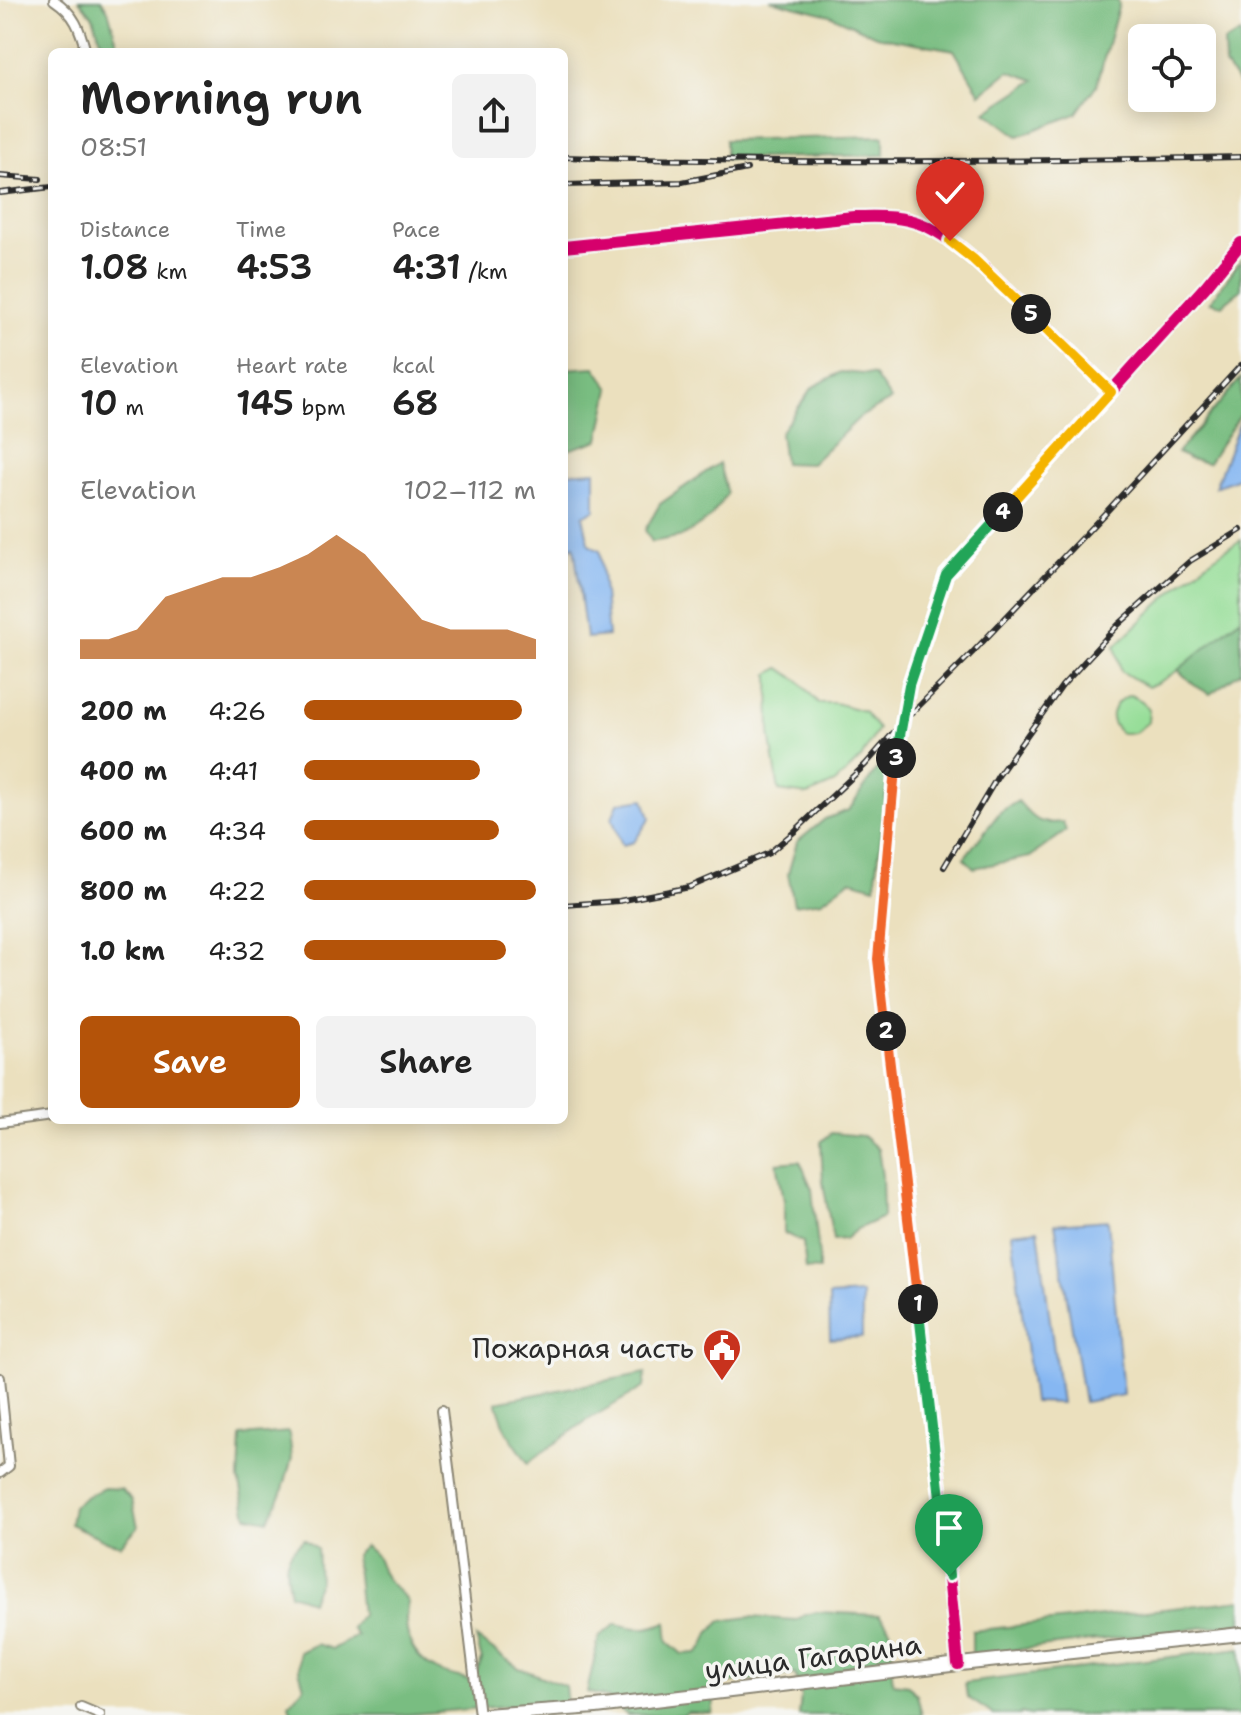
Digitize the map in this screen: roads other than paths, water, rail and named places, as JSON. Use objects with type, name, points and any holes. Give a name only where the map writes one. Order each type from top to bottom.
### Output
[{"type":"main road","name":"улица Гагарина","points":[[482,1715],[596,1707],[1241,1634]]},
{"type":"street","points":[[54,0],[66,8],[81,29],[85,48]]},
{"type":"street","points":[[568,247],[854,217],[907,219],[936,232],[973,259],[1111,392]]},
{"type":"street","points":[[958,1664],[878,959],[895,768],[909,685],[946,575],[1241,243]]},
{"type":"street","points":[[0,1123],[48,1117]]},
{"type":"street","points":[[0,1378],[9,1466],[0,1473]]},
{"type":"street","points":[[442,1410],[482,1715]]},
{"type":"street","points":[[81,1707],[100,1715]]},
{"type":"water","points":[[1240,422],[1241,477],[1215,487]]},
{"type":"water","points":[[595,471],[595,510],[583,516],[589,545],[600,551],[608,636],[586,638],[574,546],[568,548],[568,473]]},
{"type":"water","points":[[644,799],[650,818],[634,842],[622,845],[612,818],[618,803]]},
{"type":"water","points":[[1108,1220],[1123,1395],[1084,1402],[1055,1224]]},
{"type":"water","points":[[1038,1230],[1061,1403],[1033,1402],[1012,1233]]},
{"type":"water","points":[[862,1294],[862,1337],[830,1339],[829,1296]]},
{"type":"railway","points":[[568,157],[902,162],[1241,157]]},
{"type":"railway","points":[[568,185],[682,182],[747,169]]},
{"type":"railway","points":[[0,176],[40,179]]},
{"type":"railway","points":[[0,193],[48,187]]},
{"type":"railway","points":[[568,905],[619,901],[690,887],[769,853],[865,765],[1108,510],[1241,365]]},
{"type":"railway","points":[[944,867],[998,776],[1062,686],[1118,625],[1190,561],[1241,530]]},
{"type":"place","name":"Пожарная часть","points":[[722,1382]]}]
